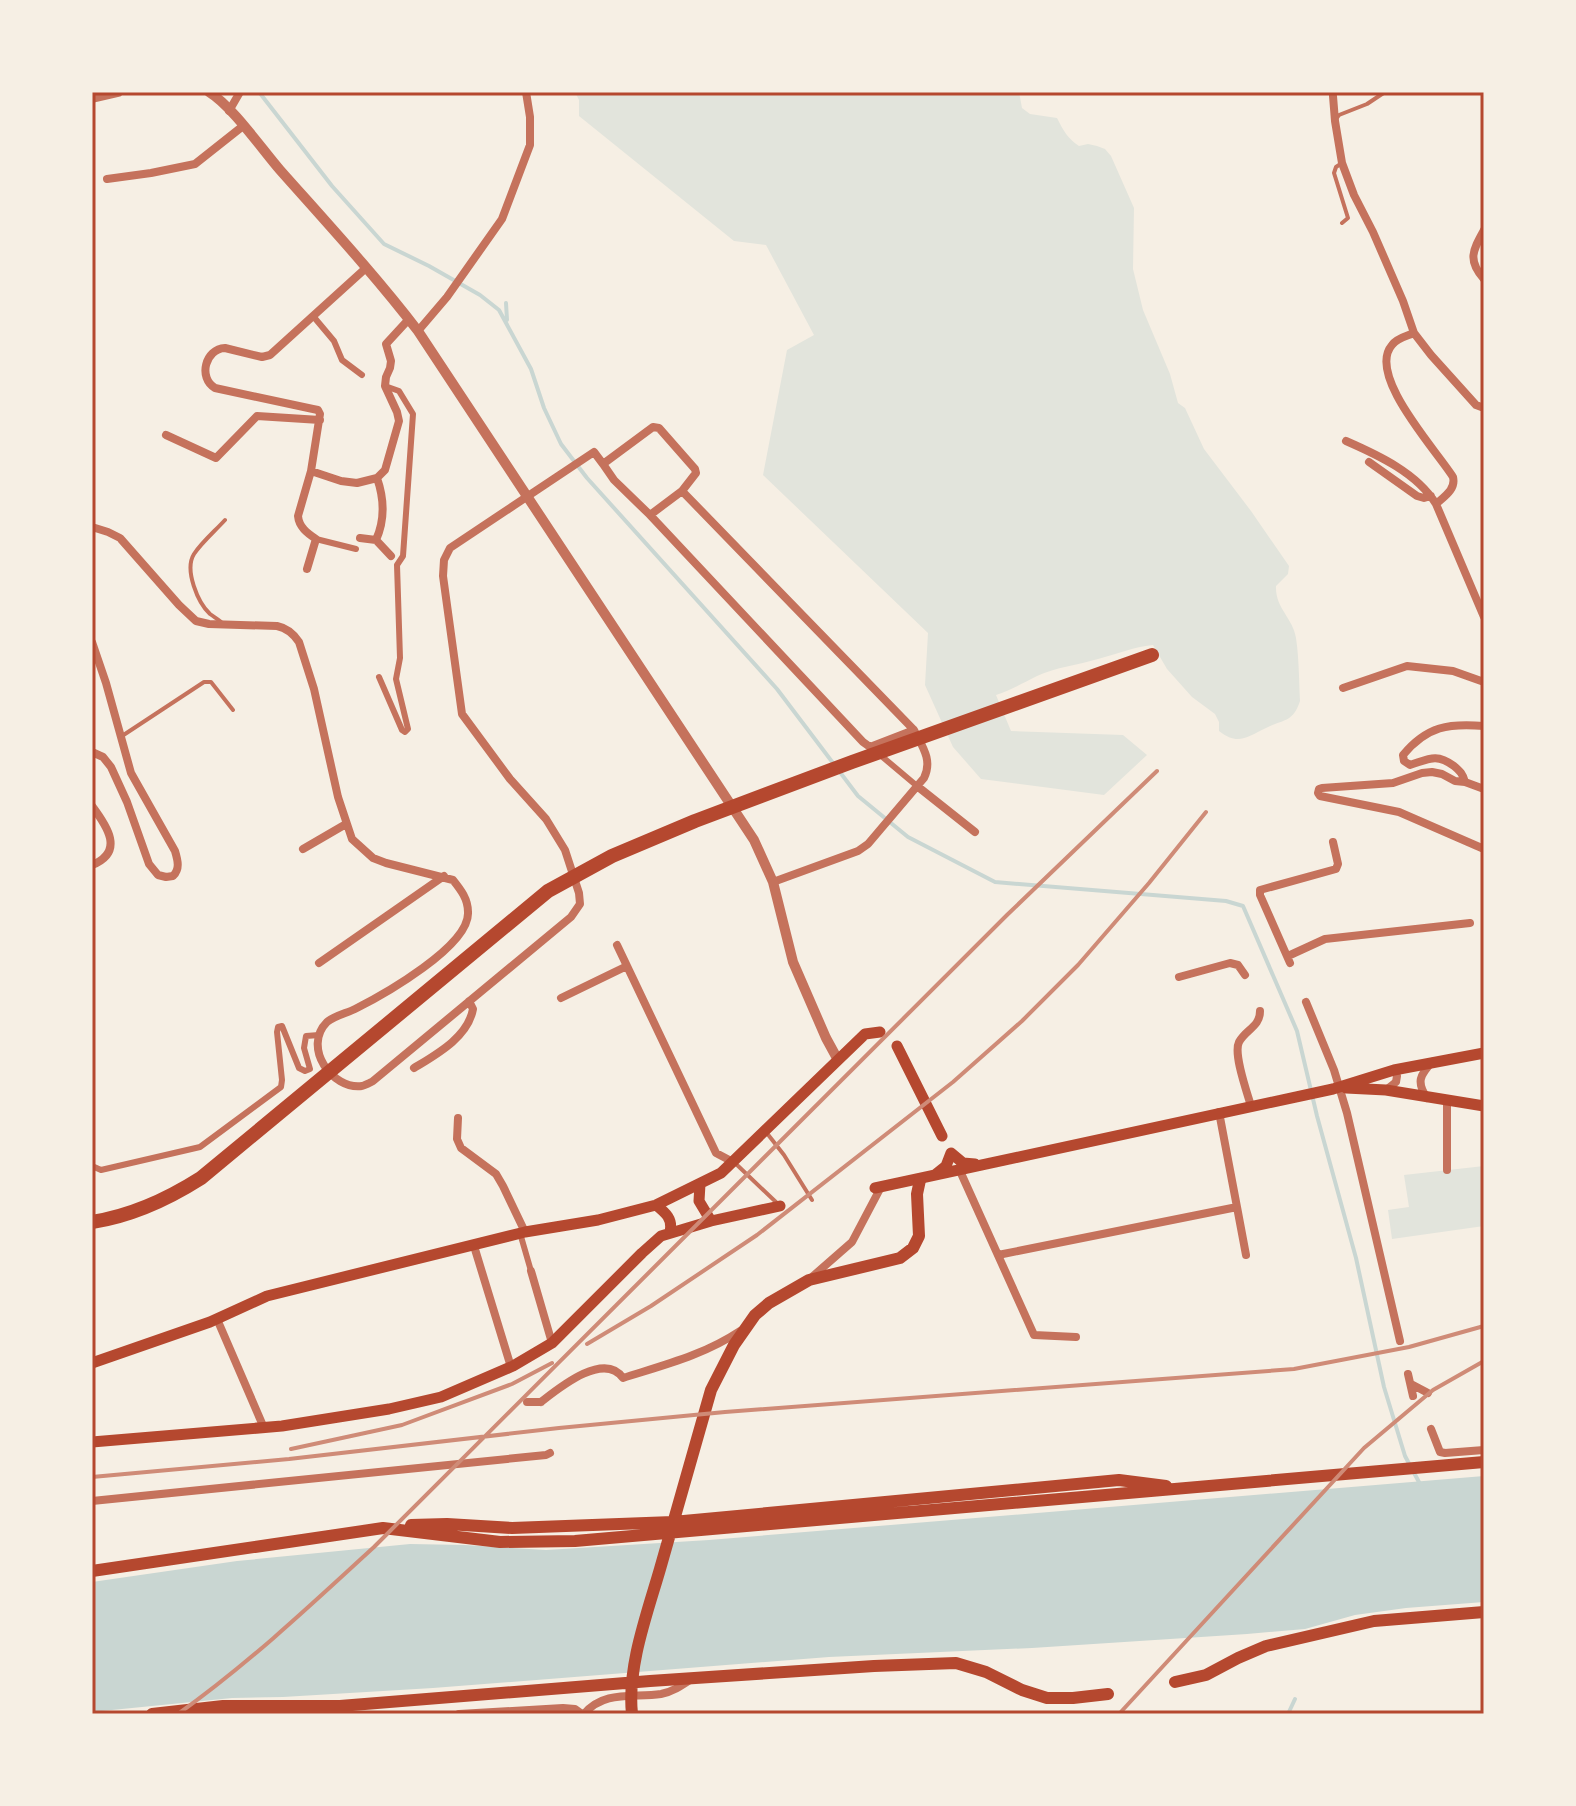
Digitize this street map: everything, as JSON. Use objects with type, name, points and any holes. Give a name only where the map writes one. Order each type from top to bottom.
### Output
[{"type":"highway","points":[[92,1222],[129,1214],[175,1195],[201,1178],[548,891],[612,856],[852,762],[1152,655]]},
{"type":"main road","points":[[92,1363],[217,1319],[267,1296],[522,1232],[598,1220],[653,1206],[721,1173],[865,1034],[880,1032]]},
{"type":"main road","points":[[897,1046],[942,1136]]},
{"type":"main road","points":[[878,1188],[1335,1088],[1394,1070],[1484,1053]]},
{"type":"main road","points":[[1335,1088],[1386,1090],[1484,1106]]},
{"type":"main road","points":[[632,1714],[633,1669],[673,1522],[711,1390],[734,1345],[755,1315],[769,1303],[809,1280],[900,1258],[913,1248],[919,1236],[917,1194],[926,1178],[946,1166],[951,1153],[963,1163],[985,1165]]},
{"type":"main road","points":[[700,1184],[699,1201],[711,1221]]},
{"type":"main road","points":[[92,1442],[298,1424],[441,1397],[511,1367],[552,1343],[672,1226],[668,1215],[653,1206]]},
{"type":"main road","points":[[665,1234],[780,1206]]},
{"type":"main road","points":[[383,1528],[500,1542],[575,1541],[1484,1462]]},
{"type":"main road","points":[[92,1571],[383,1528],[447,1524],[512,1528],[673,1522],[1119,1480],[1189,1489]]},
{"type":"main road","points":[[1175,1682],[1206,1675],[1266,1646],[1374,1621],[1484,1612]]},
{"type":"main road","points":[[152,1714],[223,1706],[366,1705],[874,1666],[956,1663],[1047,1698],[1108,1694]]},
{"type":"street","points":[[92,98],[118,92]]},
{"type":"street","points":[[209,92],[243,126],[418,331],[754,840],[773,882],[793,962],[838,1060]]},
{"type":"street","points":[[418,331],[447,297],[502,219],[530,145],[526,92]]},
{"type":"street","points":[[229,111],[239,93]]},
{"type":"street","points":[[1333,96],[1342,163],[1414,333],[1476,405],[1484,408]]},
{"type":"street","points":[[107,179],[195,164],[243,126]]},
{"type":"street","points":[[1484,230],[1473,259],[1484,279]]},
{"type":"street","points":[[356,549],[316,539],[299,523],[320,420],[318,410],[215,388],[209,385],[205,369],[212,352],[218,348],[266,357],[366,268]]},
{"type":"street","points":[[313,316],[334,341],[342,360],[362,375]]},
{"type":"street","points":[[311,471],[349,483],[377,478],[385,470],[399,421],[385,386],[391,361],[386,344],[409,319]]},
{"type":"street","points":[[1369,462],[1424,498],[1433,500],[1450,491],[1453,485],[1453,477],[1414,427],[1388,376],[1386,358],[1391,345],[1414,333]]},
{"type":"street","points":[[379,677],[405,732],[408,729],[396,679],[400,658],[397,565],[403,556],[413,414],[399,391],[385,386]]},
{"type":"street","points":[[166,435],[216,458],[257,416],[320,420]]},
{"type":"street","points":[[603,464],[656,427],[695,469],[696,473],[682,491],[650,515]]},
{"type":"street","points":[[1346,441],[1399,469],[1416,481],[1433,500],[1484,617]]},
{"type":"street","points":[[92,527],[120,538],[196,621],[283,627],[295,635],[314,689],[330,766],[352,839],[373,858],[453,880],[465,896],[469,915],[459,938],[400,985],[328,1021],[319,1035],[317,1051],[328,1073],[349,1085],[362,1086],[373,1081],[571,917],[580,904],[565,850],[546,819],[510,779],[462,714],[443,576],[444,560],[450,548],[594,452],[614,480],[870,747],[975,832]]},
{"type":"street","points":[[376,540],[383,505],[377,478]]},
{"type":"street","points":[[682,491],[914,730],[928,758],[928,770],[920,788],[858,851],[773,882]]},
{"type":"street","points":[[360,538],[376,540],[391,556]]},
{"type":"street","points":[[307,569],[316,539]]},
{"type":"street","points":[[92,642],[131,773],[175,851],[178,870],[173,876],[162,877],[153,869],[111,767],[103,757],[92,752]]},
{"type":"street","points":[[1343,688],[1407,666],[1453,671],[1484,682]]},
{"type":"street","points":[[1465,782],[1463,775],[1445,760],[1431,758],[1410,765],[1404,761],[1403,755],[1411,746],[1439,728],[1452,725],[1484,726]]},
{"type":"street","points":[[870,747],[914,730]]},
{"type":"street","points":[[1484,789],[1432,772],[1393,783],[1318,790],[1320,796],[1399,812],[1484,849]]},
{"type":"street","points":[[92,806],[107,829],[111,844],[107,855],[92,865]]},
{"type":"street","points":[[303,849],[346,824]]},
{"type":"street","points":[[1333,842],[1338,864],[1336,869],[1260,890],[1289,960],[1325,939],[1470,923]]},
{"type":"street","points":[[319,963],[444,876]]},
{"type":"street","points":[[617,945],[716,1153],[733,1162]]},
{"type":"street","points":[[1179,977],[1230,963],[1238,965],[1245,975]]},
{"type":"street","points":[[561,998],[627,966]]},
{"type":"street","points":[[414,1068],[460,1035],[471,1021],[473,1009],[469,1001]]},
{"type":"street","points":[[1306,1002],[1334,1070],[1335,1088],[1347,1113],[1400,1341]]},
{"type":"street","points":[[1251,1106],[1237,1048],[1240,1040],[1257,1023],[1260,1011]]},
{"type":"street","points":[[92,1166],[101,1170],[200,1147],[281,1087],[278,1027],[282,1026],[299,1068],[305,1071],[310,1069],[304,1048],[306,1036],[319,1035]]},
{"type":"street","points":[[1427,1098],[1421,1089],[1420,1079],[1423,1071],[1433,1062]]},
{"type":"street","points":[[1386,1090],[1396,1082],[1394,1070]]},
{"type":"street","points":[[1447,1100],[1447,1170]]},
{"type":"street","points":[[1219,1112],[1246,1255]]},
{"type":"street","points":[[458,1118],[457,1139],[461,1148],[496,1174],[503,1186],[522,1232],[552,1343]]},
{"type":"street","points":[[960,1171],[1034,1335],[1076,1337]]},
{"type":"street","points":[[527,1402],[591,1370],[610,1368],[623,1378],[719,1345],[827,1265],[852,1242],[878,1188]]},
{"type":"street","points":[[998,1255],[1237,1207]]},
{"type":"street","points":[[474,1246],[511,1367]]},
{"type":"street","points":[[217,1319],[264,1428]]},
{"type":"street","points":[[1413,1396],[1409,1379],[1428,1393]]},
{"type":"street","points":[[538,1399],[546,1411]]},
{"type":"street","points":[[1422,1423],[1433,1424],[1440,1452],[1484,1450]]},
{"type":"street","points":[[92,1501],[550,1453]]},
{"type":"street","points":[[459,1714],[563,1708],[575,1709],[583,1714],[604,1699],[665,1693],[692,1679]]},
{"type":"lane","points":[[1335,121],[1339,115],[1367,104],[1385,92]]},
{"type":"lane","points":[[1342,163],[1334,173],[1348,218],[1342,223]]},
{"type":"lane","points":[[225,520],[190,562],[190,576],[197,594],[209,613],[225,625]]},
{"type":"lane","points":[[120,737],[204,682],[211,682],[233,710]]},
{"type":"lane","points":[[765,1130],[812,1200]]},
{"type":"lane","points":[[733,1162],[780,1206]]},
{"type":"shaded area","points":[[575,92],[1019,92],[1022,108],[1030,114],[1057,118],[1066,134],[1079,146],[1088,144],[1105,149],[1134,208],[1133,269],[1143,310],[1170,374],[1178,403],[1185,408],[1204,449],[1289,566],[1288,574],[1276,586],[1276,594],[1296,638],[1300,701],[1294,713],[1248,737],[1237,739],[1226,736],[1219,731],[1215,714],[1192,697],[1167,669],[1153,645],[1139,647],[1052,670],[996,695],[1011,731],[1123,735],[1147,755],[1104,795],[981,779],[953,747],[925,685],[928,633],[763,475],[787,350],[814,335],[766,245],[734,241],[579,116],[579,100]]},
{"type":"shaded area","points":[[1484,1166],[1484,1226],[1392,1239],[1388,1210],[1409,1207],[1404,1175]]},
{"type":"shaded area","points":[[1484,1476],[1484,1602],[1406,1608],[1355,1615],[1305,1629],[1247,1634],[829,1657],[433,1688],[232,1698],[92,1712],[92,1582],[237,1561],[410,1544],[546,1550],[709,1540]]},
{"type":"waterway","points":[[259,92],[332,186],[384,244],[480,295],[499,310],[531,369],[544,408],[561,444],[587,478],[777,689],[858,796],[908,837],[995,882],[1226,901],[1243,906],[1297,1031],[1356,1258],[1384,1387],[1405,1456],[1420,1484]]},
{"type":"waterway","points":[[506,303],[507,320]]},
{"type":"waterway","points":[[1288,1714],[1295,1699]]},
{"type":"railway","points":[[178,1714],[254,1654],[374,1547],[1007,915],[1157,771]]},
{"type":"railway","points":[[587,1344],[651,1306],[757,1235],[953,1082],[1022,1021],[1078,965],[1206,812]]},
{"type":"railway","points":[[92,1477],[725,1412],[1294,1369],[1409,1347],[1484,1326]]},
{"type":"railway","points":[[1119,1714],[1364,1448],[1433,1390],[1484,1361]]},
{"type":"railway","points":[[291,1449],[402,1425],[512,1384],[552,1363]]}]
